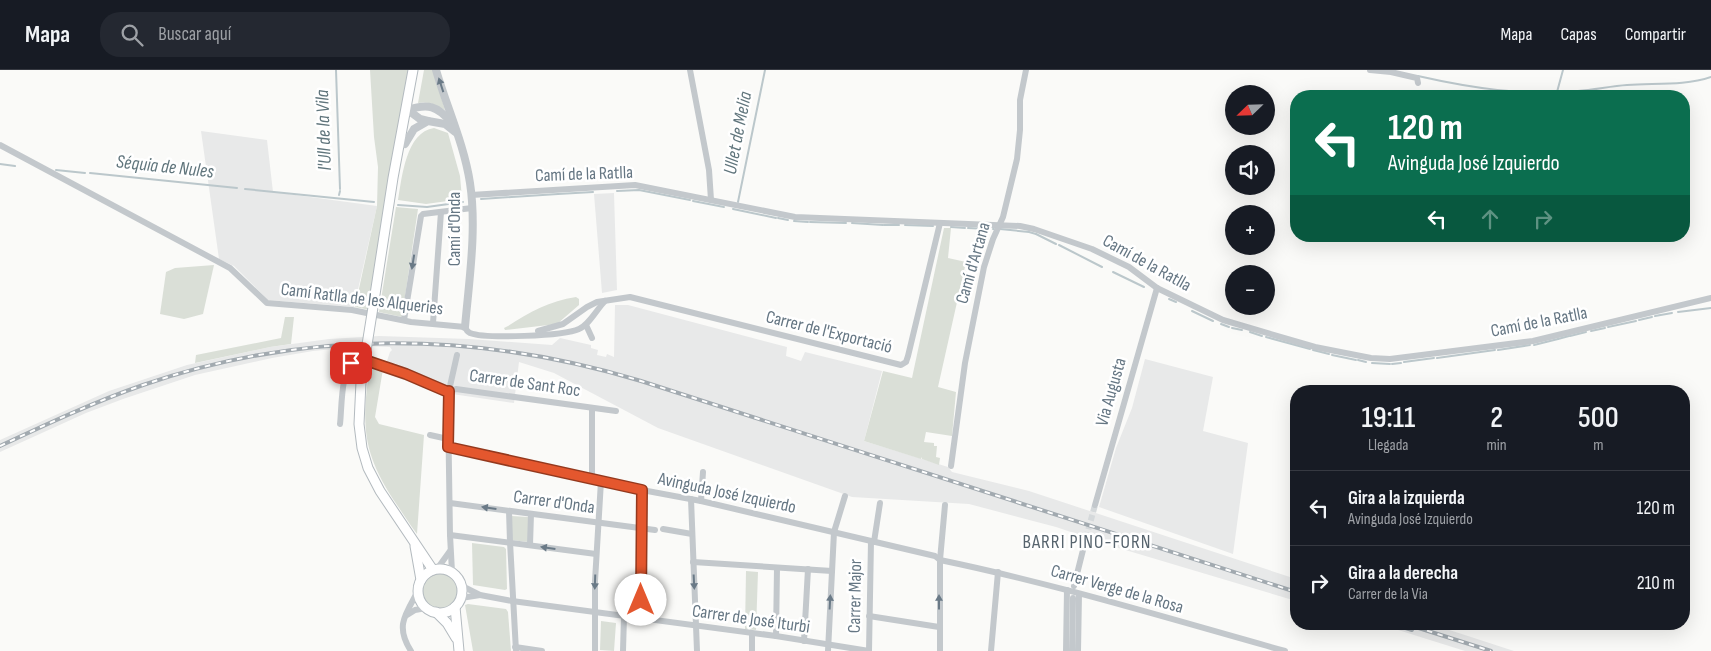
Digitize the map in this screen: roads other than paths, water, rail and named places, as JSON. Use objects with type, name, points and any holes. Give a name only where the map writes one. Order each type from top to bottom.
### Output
[{"type":"main road","points":[[391,195],[405,144],[416,70]]},
{"type":"main road","points":[[416,70],[398,152],[391,195],[361,382],[359,424],[365,460],[380,491],[415,544],[435,569]]},
{"type":"main road","points":[[415,544],[421,580]]},
{"type":"main road","points":[[442,568],[452,572],[462,586],[461,598],[455,607],[443,613],[426,608],[421,601],[418,591],[424,575],[435,569],[442,568]]},
{"type":"main road","points":[[455,607],[459,651]]},
{"type":"main road","points":[[436,612],[458,640]]},
{"type":"street","name":"Camí d'Onda","points":[[436,70],[463,154],[471,195],[472,208],[465,327]]},
{"type":"street","points":[[690,70],[709,170],[711,200]]},
{"type":"street","name":"Camí d'Artana","points":[[952,466],[968,345],[984,267],[1003,217],[1017,159],[1020,130],[1020,100],[1026,70]]},
{"type":"street","points":[[1370,70],[1391,72],[1417,78],[1418,83]]},
{"type":"street","points":[[410,111],[424,106],[432,107],[452,124]]},
{"type":"street","points":[[410,111],[420,119],[445,124],[456,133]]},
{"type":"street","points":[[398,152],[402,147],[410,111]]},
{"type":"street","points":[[405,144],[414,130],[428,121]]},
{"type":"street","name":"Camí Ratlla de les Alqueries","points":[[0,145],[230,268],[267,303],[352,310],[404,320],[465,327],[472,334],[522,335]]},
{"type":"street","name":"Camí de la Ratlla","points":[[471,195],[634,185],[795,216],[999,224],[1034,229],[1092,249],[1128,267],[1157,288],[1223,320],[1315,347],[1357,356],[1384,359],[1533,341],[1711,298]]},
{"type":"street","points":[[404,320],[422,214],[472,208]]},
{"type":"street","points":[[433,323],[441,212]]},
{"type":"street","name":"Carrer de l'Exportació","points":[[602,302],[624,297],[635,298],[901,365],[906,362],[908,356],[940,223]]},
{"type":"street","name":"Via Augusta","points":[[1095,505],[1157,288]]},
{"type":"street","points":[[522,335],[554,328],[582,310],[602,302]]},
{"type":"street","points":[[522,335],[571,332],[587,323],[602,302]]},
{"type":"street","points":[[582,310],[588,314],[587,323],[592,338]]},
{"type":"street","points":[[567,321],[571,332]]},
{"type":"street","points":[[452,572],[448,443],[449,391],[457,355]]},
{"type":"street","name":"Carrer de Sant Roc","points":[[340,424],[346,375],[351,363],[356,359],[385,366],[448,392],[458,389],[616,411]]},
{"type":"street","points":[[592,408],[592,478]]},
{"type":"street","name":"Avinguda José Izquierdo","points":[[430,435],[448,443],[601,481],[702,501],[935,556],[940,560]]},
{"type":"street","points":[[702,501],[704,472]]},
{"type":"street","points":[[595,651],[596,554],[601,481]]},
{"type":"street","points":[[641,618],[642,490]]},
{"type":"street","points":[[828,648],[834,532],[845,496]]},
{"type":"street","points":[[691,499],[696,651]]},
{"type":"street","name":"Carrer Major","points":[[869,651],[872,542],[880,502]]},
{"type":"street","name":"Carrer d'Onda","points":[[450,503],[655,530]]},
{"type":"street","points":[[940,651],[940,560],[945,506]]},
{"type":"street","points":[[510,511],[512,601],[516,649],[542,651]]},
{"type":"street","points":[[530,545],[531,514]]},
{"type":"street","points":[[663,530],[692,534]]},
{"type":"street","points":[[450,534],[596,554]]},
{"type":"street","points":[[1074,586],[1086,538]]},
{"type":"street","points":[[435,569],[450,551]]},
{"type":"street","name":"Carrer Verge de la Rosa","points":[[940,560],[998,572],[1067,590],[1284,651]]},
{"type":"street","points":[[693,562],[832,571]]},
{"type":"street","points":[[776,636],[777,568]]},
{"type":"street","points":[[804,641],[808,569]]},
{"type":"street","points":[[991,651],[998,572]]},
{"type":"street","name":"Carrer de José Iturbi","points":[[462,586],[480,595],[512,601],[776,636],[828,648],[869,651]]},
{"type":"street","points":[[1066,651],[1067,590]]},
{"type":"street","points":[[411,651],[404,640],[402,628],[404,617],[418,591]]},
{"type":"street","points":[[1078,651],[1079,594]]},
{"type":"street","name":"Carrer de José Iturbi","points":[[461,598],[480,595]]},
{"type":"street","points":[[1072,651],[1073,598]]},
{"type":"street","points":[[404,617],[414,610],[426,608]]},
{"type":"street","points":[[623,651],[624,616]]},
{"type":"street","points":[[869,616],[939,627]]},
{"type":"street","points":[[752,634],[752,651]]},
{"type":"waterway","name":"l'Ull de la Vila","points":[[336,70],[340,189]]},
{"type":"waterway","name":"Ullet de Melia","points":[[738,202],[765,70]]},
{"type":"waterway","points":[[1558,90],[1563,70]]},
{"type":"waterway","points":[[1418,76],[1497,90]]},
{"type":"waterway","points":[[1586,90],[1627,85],[1691,82],[1711,77]]},
{"type":"waterway","name":"Séquia de Nules","points":[[0,164],[15,166]]},
{"type":"waterway","name":"Séquia de Nules","points":[[56,170],[85,173]]},
{"type":"waterway","name":"Séquia de Nules","points":[[90,173],[237,188]]},
{"type":"waterway","name":"Séquia de Nules","points":[[245,189],[374,202]]},
{"type":"waterway","name":"Séquia de Nules","points":[[617,191],[639,190],[690,200]]},
{"type":"waterway","name":"l'Ull de la Vila","points":[[339,195],[340,191]]},
{"type":"waterway","name":"Séquia de Nules","points":[[558,194],[593,192]]},
{"type":"waterway","name":"Séquia de Nules","points":[[481,199],[558,194]]},
{"type":"waterway","name":"Séquia de Nules","points":[[693,201],[724,207]]},
{"type":"waterway","name":"Séquia de Nules","points":[[398,205],[427,207],[463,202]]},
{"type":"waterway","name":"Séquia de Nules","points":[[733,209],[776,218]]},
{"type":"waterway","name":"Séquia de Nules","points":[[778,218],[788,220]]},
{"type":"waterway","name":"Séquia de Nules","points":[[794,221],[808,222]]},
{"type":"waterway","name":"Séquia de Nules","points":[[810,222],[846,223]]},
{"type":"waterway","name":"Séquia de Nules","points":[[852,223],[883,225]]},
{"type":"waterway","name":"Séquia de Nules","points":[[884,225],[899,225]]},
{"type":"waterway","name":"Séquia de Nules","points":[[905,225],[933,226]]},
{"type":"waterway","name":"Séquia de Nules","points":[[951,227],[965,228]]},
{"type":"waterway","name":"Séquia de Nules","points":[[968,228],[988,229]]},
{"type":"waterway","name":"Séquia de Nules","points":[[1000,229],[1036,234]]},
{"type":"waterway","name":"Séquia de Nules","points":[[1036,234],[1056,244]]},
{"type":"waterway","name":"Séquia de Nules","points":[[1059,245],[1102,267]]},
{"type":"waterway","name":"Séquia de Nules","points":[[1113,272],[1144,287]]},
{"type":"waterway","name":"Séquia de Nules","points":[[1169,299],[1176,302]]},
{"type":"waterway","name":"Séquia de Nules","points":[[1678,312],[1711,308]]},
{"type":"waterway","name":"Séquia de Nules","points":[[1192,311],[1213,321]]},
{"type":"waterway","name":"Séquia de Nules","points":[[1655,316],[1672,313]]},
{"type":"waterway","name":"Séquia de Nules","points":[[1639,320],[1652,317]]},
{"type":"waterway","name":"Séquia de Nules","points":[[1608,327],[1636,321]]},
{"type":"waterway","name":"Séquia de Nules","points":[[1221,324],[1229,327]]},
{"type":"waterway","name":"Séquia de Nules","points":[[1232,328],[1242,330]]},
{"type":"waterway","name":"Séquia de Nules","points":[[1591,331],[1605,328]]},
{"type":"waterway","name":"Séquia de Nules","points":[[1250,332],[1262,336]]},
{"type":"waterway","name":"Séquia de Nules","points":[[1570,336],[1586,332]]},
{"type":"waterway","name":"Séquia de Nules","points":[[1558,339],[1569,336]]},
{"type":"waterway","name":"Séquia de Nules","points":[[1266,337],[1310,349]]},
{"type":"waterway","name":"Séquia de Nules","points":[[1546,342],[1558,339]]},
{"type":"waterway","points":[[1534,345],[1546,342]]},
{"type":"waterway","name":"Séquia de Nules","points":[[1498,350],[1530,345]]},
{"type":"waterway","name":"Séquia de Nules","points":[[1313,350],[1329,354]]},
{"type":"waterway","name":"Séquia de Nules","points":[[1437,358],[1495,350]]},
{"type":"waterway","name":"Séquia de Nules","points":[[1332,355],[1356,360]]},
{"type":"waterway","name":"Séquia de Nules","points":[[1404,362],[1434,358]]},
{"type":"waterway","name":"Séquia de Nules","points":[[1358,360],[1366,362]]},
{"type":"waterway","name":"Séquia de Nules","points":[[1372,363],[1390,364]]},
{"type":"waterway","name":"Séquia de Nules","points":[[1392,364],[1401,363]]},
{"type":"tunnel","points":[[1086,538],[1095,505]]},
{"type":"railway","points":[[0,446],[143,385],[204,367],[266,354],[329,346],[391,343],[454,346],[516,353],[579,365],[641,381],[1290,590]]},
{"type":"railway","points":[[1425,630],[1491,651]]},
{"type":"district","name":"BARRI PINO-FORN","points":[[1087,542]]}]
